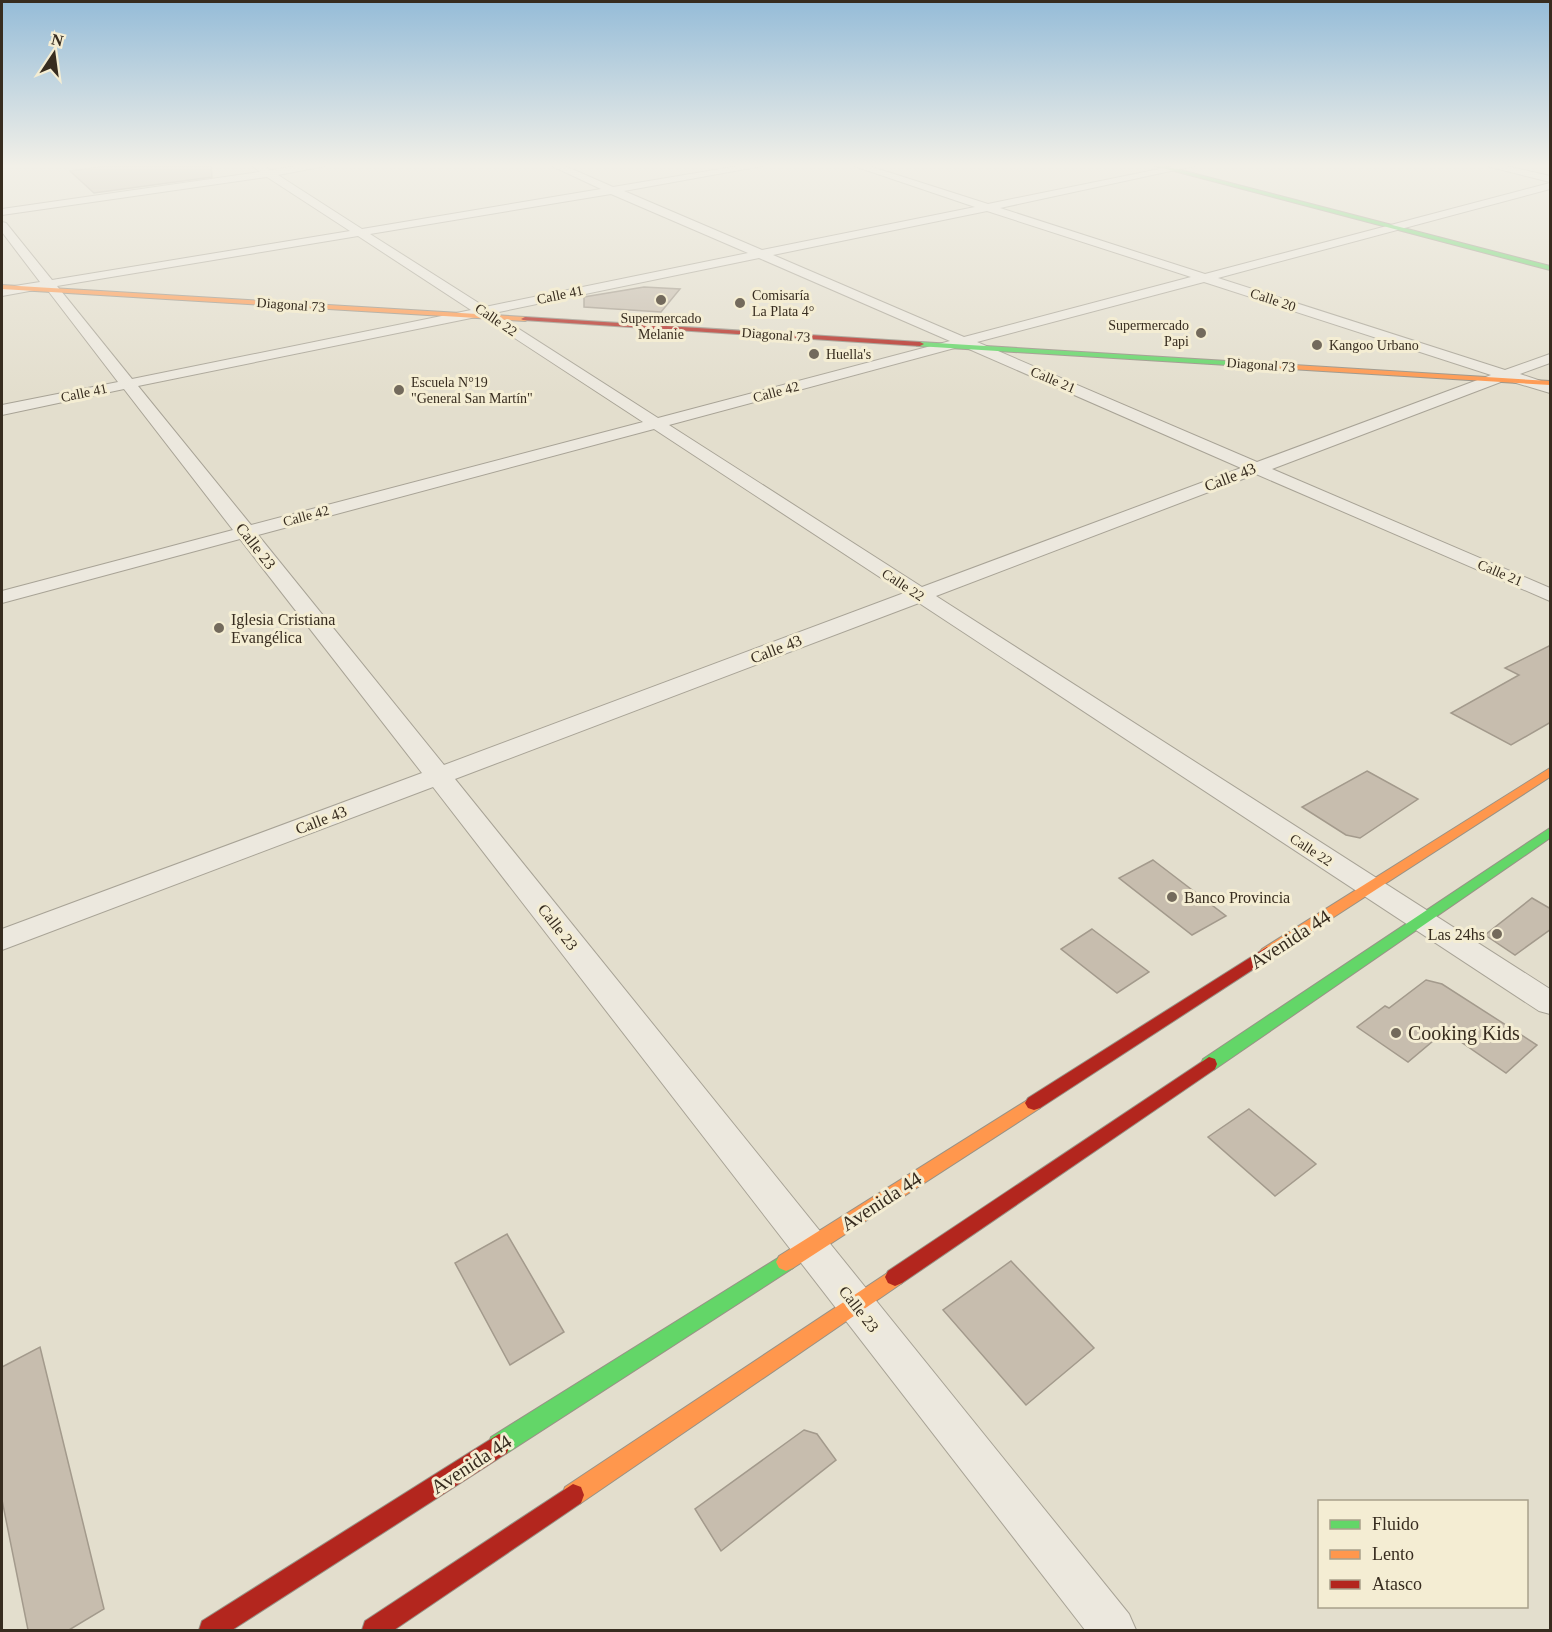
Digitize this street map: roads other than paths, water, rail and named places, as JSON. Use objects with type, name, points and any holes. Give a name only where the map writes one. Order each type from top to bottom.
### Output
[{"type":"main road","points":[[1450,242],[1551,268]]},
{"type":"main road","points":[[1483,242],[1551,259]]},
{"type":"main road","name":"Diagonal 73","points":[[2,278],[462,316],[487,311]]},
{"type":"main road","name":"Diagonal 73","points":[[2,287],[25,288],[53,284],[1500,374],[1551,373]]},
{"type":"main road","points":[[1527,382],[1551,383]]},
{"type":"main road","name":"Avenida 44","points":[[210,1630],[1551,772]]},
{"type":"main road","points":[[374,1630],[1551,832]]},
{"type":"street","name":"Calle 23","points":[[17,242],[53,284],[245,533],[1113,1630]]},
{"type":"street","points":[[53,284],[305,242]]},
{"type":"street","name":"Calle 22","points":[[375,242],[487,311],[655,424],[919,596],[1369,888],[1551,1003]]},
{"type":"street","name":"Calle 21","points":[[732,242],[1551,595]]},
{"type":"street","name":"Calle 41","points":[[487,311],[818,242]]},
{"type":"street","name":"Calle 20","points":[[1093,242],[1551,389]]},
{"type":"street","name":"Calle 42","points":[[2,597],[1341,242]]},
{"type":"street","points":[[2,292],[25,288]]},
{"type":"street","name":"Calle 41","points":[[2,410],[462,316]]},
{"type":"street","name":"Calle 43","points":[[2,940],[919,596],[1500,374],[1551,358]]},
{"type":"place","name":"Supermercado Melanie","points":[[661,300]]},
{"type":"place","name":"Comisaría La Plata 4°","points":[[740,303]]},
{"type":"place","name":"Supermercado Papi","points":[[1201,333]]},
{"type":"place","name":"Kangoo Urbano","points":[[1317,345]]},
{"type":"place","name":"Huella's","points":[[814,354]]},
{"type":"place","name":"Escuela N°19 \"General San Martín\"","points":[[399,390]]},
{"type":"place","name":"Iglesia Cristiana Evangélica","points":[[219,628]]},
{"type":"place","name":"Banco Provincia","points":[[1172,897]]},
{"type":"place","name":"Las 24hs","points":[[1497,934]]},
{"type":"place","name":"Cooking Kids","points":[[1396,1033]]}]
